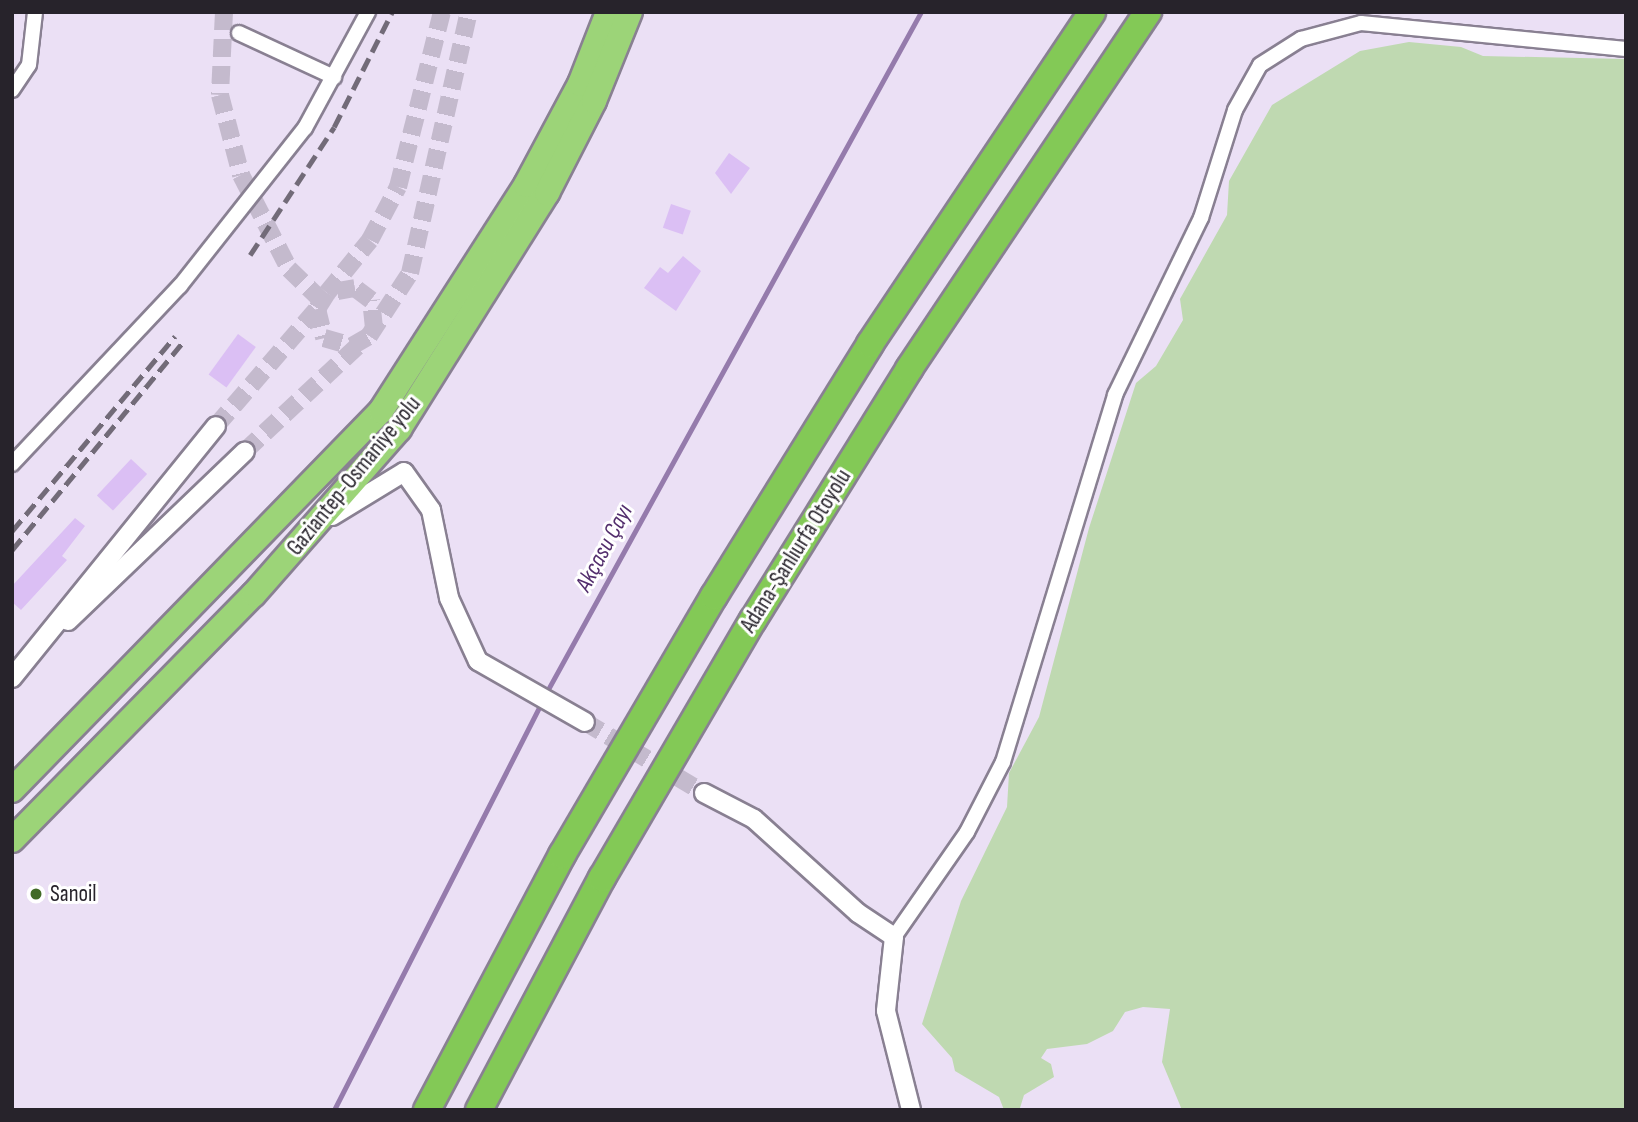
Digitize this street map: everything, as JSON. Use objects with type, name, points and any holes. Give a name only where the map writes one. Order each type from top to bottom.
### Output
[{"type":"highway","name":"Gaziantep-Osmaniye yolu","points":[[12,790],[381,411],[526,185],[580,84],[608,12]]},
{"type":"highway","name":"Gaziantep-Osmaniye yolu","points":[[12,840],[313,529],[398,429],[491,291],[594,101],[630,12]]},
{"type":"highway","name":"Adana-Şanlıurfa Otoyolu","points":[[427,1110],[562,855],[714,596],[870,344],[1092,12]]},
{"type":"highway","name":"Adana-Şanlıurfa Otoyolu","points":[[479,1110],[601,878],[753,620],[909,369],[1148,12]]},
{"type":"street","points":[[13,88],[29,65],[35,12]]},
{"type":"street","points":[[12,464],[180,286],[305,128],[368,12]]},
{"type":"street","points":[[911,1110],[886,1011],[894,937],[967,832],[1003,762],[1115,395],[1201,218],[1235,110],[1260,65],[1301,39],[1361,23],[1626,49]]},
{"type":"street","points":[[239,33],[334,77]]},
{"type":"street","points":[[12,678],[216,426]]},
{"type":"street","points":[[25,663],[245,451]]},
{"type":"street","points":[[313,529],[404,472],[431,510],[449,598],[478,661],[585,722]]},
{"type":"street","points":[[704,793],[754,819],[830,889],[894,937]]},
{"type":"green space","points":[[1409,42],[1461,47],[1483,56],[1626,59],[1626,1110],[1182,1110],[1162,1062],[1170,1009],[1143,1007],[1125,1012],[1113,1031],[1087,1044],[1047,1049],[1041,1058],[1051,1064],[1054,1077],[1024,1095],[1020,1108],[1004,1110],[999,1097],[955,1071],[952,1058],[922,1024],[961,901],[1007,807],[1009,773],[1039,717],[1089,528],[1136,383],[1156,366],[1183,320],[1180,299],[1227,215],[1229,181],[1272,105],[1360,51]]},
{"type":"building","points":[[729,153],[750,168],[731,194],[715,173]]},
{"type":"building","points":[[671,204],[691,211],[683,234],[663,228]]},
{"type":"building","points":[[683,256],[701,271],[676,311],[644,288],[660,267],[668,273]]},
{"type":"building","points":[[238,334],[256,347],[226,387],[209,374]]},
{"type":"building","points":[[131,459],[147,474],[113,511],[97,496]]},
{"type":"building","points":[[75,518],[85,526],[62,556],[67,560],[21,610],[12,602],[12,586]]},
{"type":"waterway","points":[[545,695],[921,12]]},
{"type":"waterway","name":"Akçasu Çayı","points":[[334,1110],[541,703]]},
{"type":"tunnel","points":[[224,12],[220,95],[241,175],[289,269],[321,300]]},
{"type":"tunnel","points":[[327,293],[370,240],[398,187],[442,12]]},
{"type":"tunnel","points":[[374,328],[371,300],[355,288],[327,293],[317,309],[324,338],[352,346],[369,336],[410,273],[469,12]]},
{"type":"tunnel","points":[[216,426],[317,309]]},
{"type":"tunnel","points":[[245,451],[362,342]]},
{"type":"tunnel","points":[[585,722],[704,793]]},
{"type":"railway","points":[[250,255],[334,127],[392,12]]},
{"type":"railway","points":[[12,531],[175,336]]},
{"type":"railway","points":[[12,550],[183,342]]},
{"type":"place","name":"Sanoil","points":[[36,894]]}]
